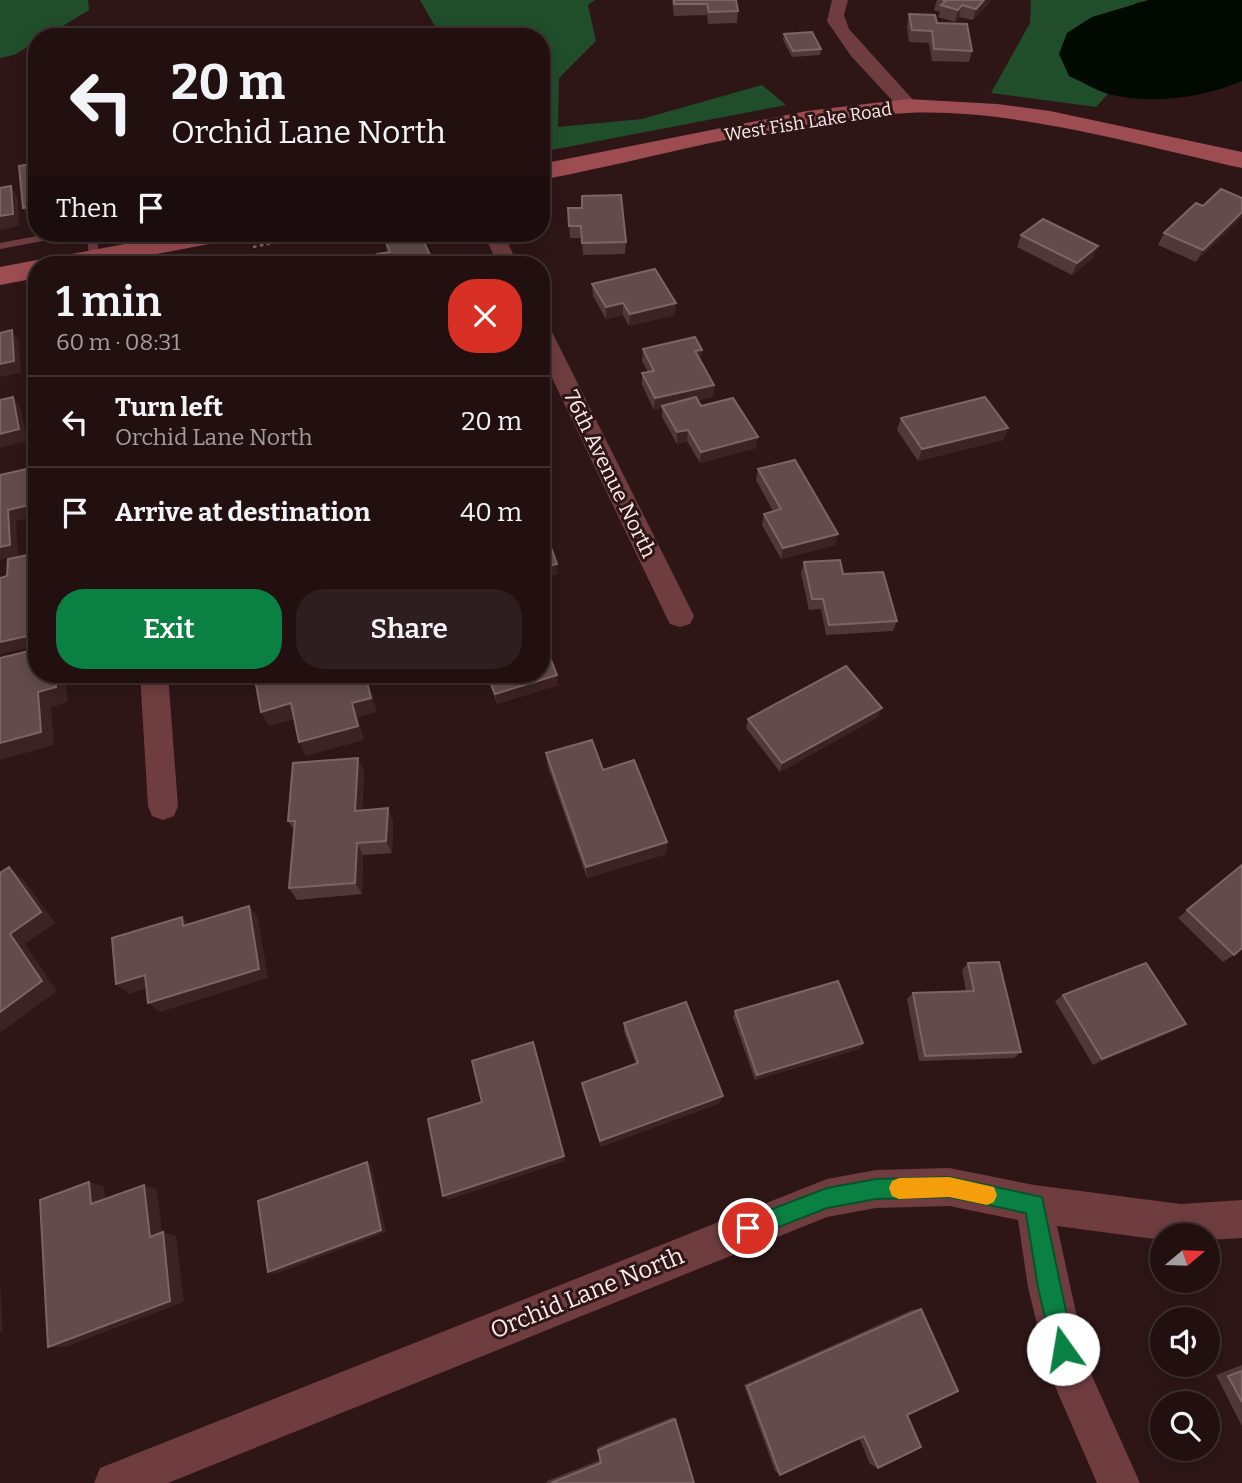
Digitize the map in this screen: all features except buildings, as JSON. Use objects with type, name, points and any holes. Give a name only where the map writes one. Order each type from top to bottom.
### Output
[{"type":"street","points":[[840,0],[836,5],[836,21],[847,38],[908,106]]},
{"type":"street","name":"West Fish Lake Road","points":[[550,170],[805,118],[908,106],[997,111],[1049,118],[1242,160]]},
{"type":"street","points":[[81,256],[169,242]]},
{"type":"street","points":[[0,276],[28,271]]},
{"type":"street","name":"76th Avenue North","points":[[550,350],[680,616]]},
{"type":"street","points":[[155,683],[163,806]]},
{"type":"street","name":"Orchid Lane North","points":[[115,1483],[827,1198],[876,1189],[949,1187],[1034,1204],[1181,1223],[1242,1219]]},
{"type":"street","points":[[1034,1204],[1048,1287],[1068,1370],[1119,1483]]},
{"type":"lane","points":[[0,246],[28,241]]},
{"type":"green space","points":[[0,0],[88,0],[89,10],[60,28],[28,28],[28,46],[14,55],[0,58]]},
{"type":"green space","points":[[420,0],[595,0],[588,5],[596,41],[559,78],[558,127],[642,119],[762,85],[786,105],[550,150],[550,28],[436,28]]},
{"type":"green space","points":[[1031,0],[1149,0],[1136,3],[1069,76],[1108,94],[1096,107],[991,93],[1030,23]]},
{"type":"shaded area","points":[[1149,0],[1242,0],[1242,81],[1210,92],[1176,98],[1141,99],[1108,94],[1069,76],[1059,54],[1067,33],[1092,17]]},
{"type":"slow traffic","points":[[899,1188],[949,1187],[987,1195]]},
{"type":"route","points":[[748,1228],[827,1198],[876,1189],[949,1187],[1034,1204],[1048,1287],[1063,1349]]}]
